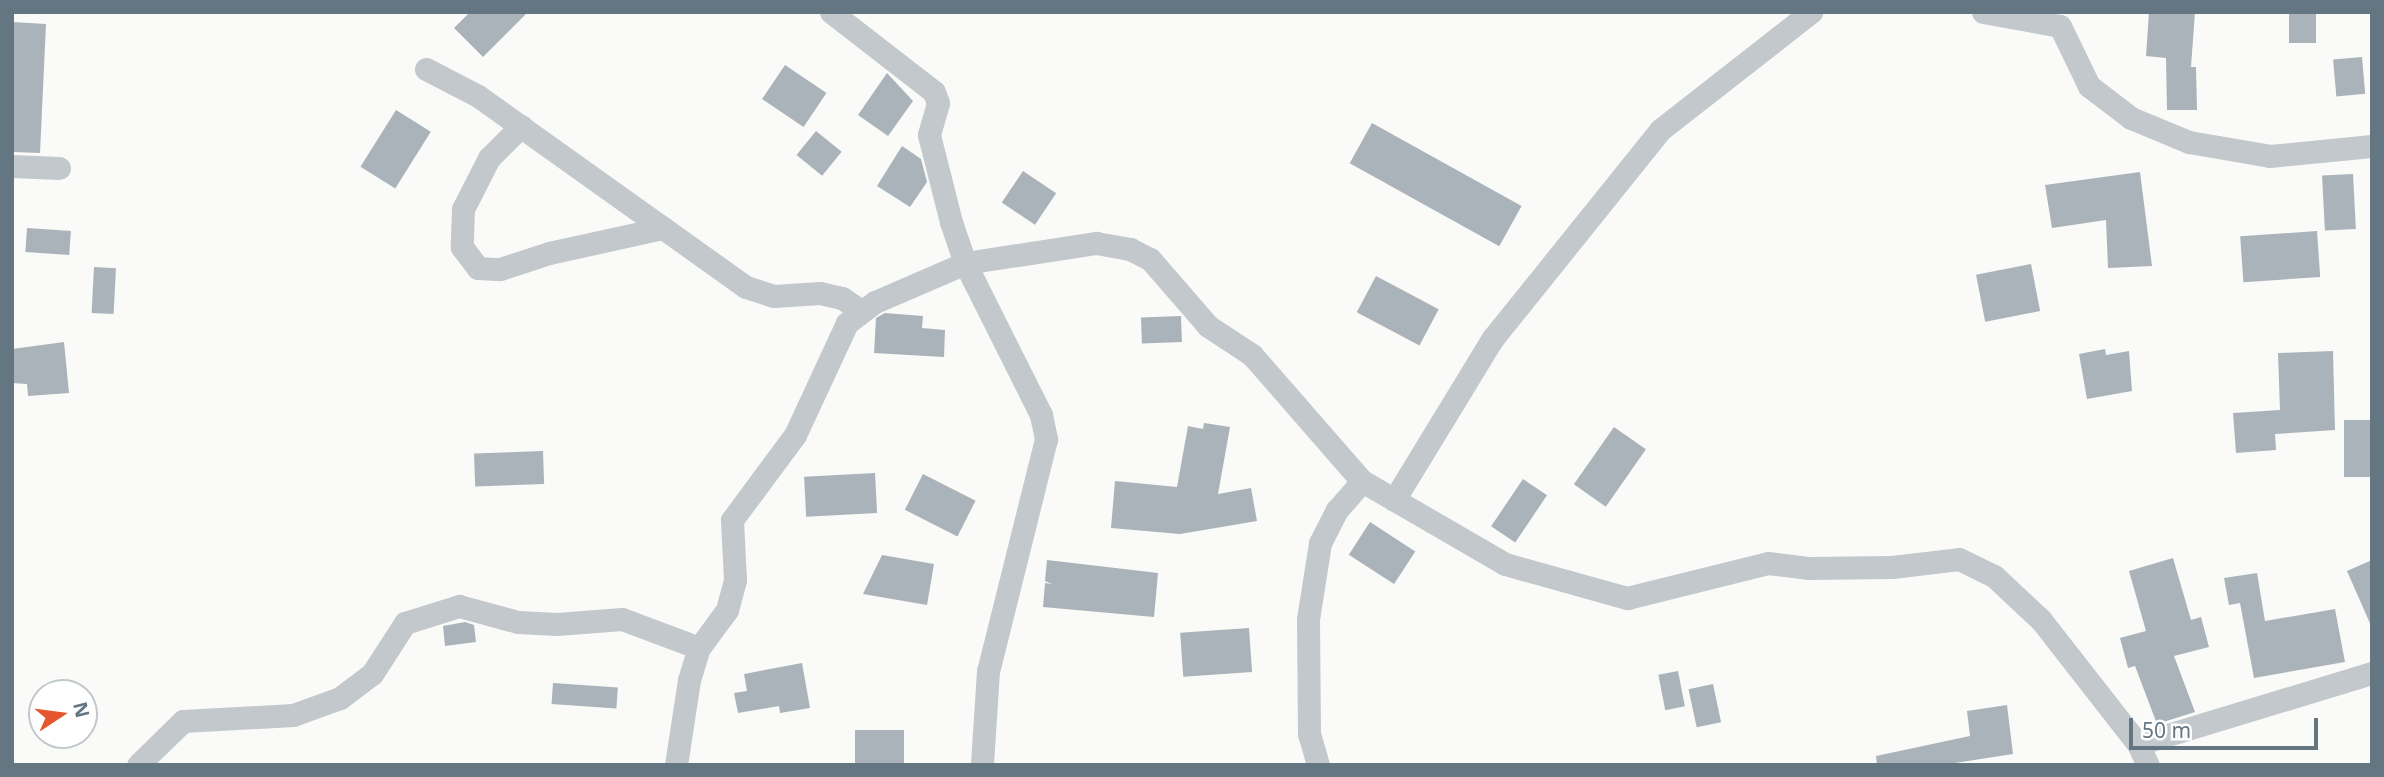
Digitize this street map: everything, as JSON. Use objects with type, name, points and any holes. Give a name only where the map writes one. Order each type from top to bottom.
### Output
[{"type":"street","points":[[831,12],[934,92],[938,103],[929,135],[965,264],[1041,415],[1046,439],[988,671],[982,765]]},
{"type":"street","points":[[1394,500],[1493,338],[1660,130],[1811,12]]},
{"type":"street","points":[[1983,12],[2060,26],[2089,86],[2132,118],[2189,142],[2270,156],[2372,146]]},
{"type":"street","points":[[426,69],[478,96],[746,287],[774,296],[820,293],[842,298],[860,310]]},
{"type":"street","points":[[521,126],[489,158],[463,209],[462,247],[478,268],[500,269],[549,253],[663,229]]},
{"type":"street","points":[[12,166],[59,168]]},
{"type":"street","points":[[676,765],[689,680],[699,648],[730,600],[735,580],[733,520],[795,435],[847,323],[860,310],[965,264],[1052,246],[1096,243],[1130,249],[1150,259],[1208,326],[1252,355],[1362,481],[1505,564],[1627,598],[1768,563],[1808,568],[1892,567],[1959,559],[1994,576],[2041,620],[2143,755],[2372,673]]},
{"type":"street","points":[[1318,765],[1309,734],[1308,620],[1320,543],[1337,510],[1362,481]]},
{"type":"street","points":[[138,765],[183,721],[293,715],[340,698],[372,674],[405,623],[459,607],[518,622],[557,624],[622,619],[699,648]]},
{"type":"building","points":[[470,12],[528,12],[483,57],[454,28]]},
{"type":"building","points":[[2149,12],[2195,12],[2191,67],[2196,67],[2197,110],[2167,110],[2166,58],[2146,56]]},
{"type":"building","points":[[2289,12],[2316,12],[2316,43],[2289,43]]},
{"type":"building","points":[[12,22],[46,24],[40,153],[13,152]]},
{"type":"building","points":[[2362,57],[2365,94],[2336,96],[2333,60]]},
{"type":"building","points":[[785,65],[826,93],[804,127],[762,99]]},
{"type":"building","points":[[887,73],[913,101],[888,136],[858,115]]},
{"type":"building","points":[[396,110],[431,132],[395,189],[360,167]]},
{"type":"building","points":[[1372,123],[1522,206],[1499,246],[1350,163]]},
{"type":"building","points":[[816,131],[842,152],[822,176],[796,155]]},
{"type":"building","points":[[902,146],[921,159],[927,182],[910,207],[877,186]]},
{"type":"building","points":[[1023,171],[1056,193],[1035,225],[1002,203]]},
{"type":"building","points":[[2140,172],[2152,266],[2108,268],[2106,220],[2052,228],[2045,185]]},
{"type":"building","points":[[2353,174],[2356,229],[2325,231],[2322,176]]},
{"type":"building","points":[[27,228],[71,231],[69,255],[25,252]]},
{"type":"building","points":[[2317,231],[2320,277],[2243,282],[2240,236]]},
{"type":"building","points":[[2031,264],[2040,311],[1985,322],[1976,275]]},
{"type":"building","points":[[94,267],[116,268],[114,314],[92,313]]},
{"type":"building","points":[[1376,276],[1439,309],[1419,346],[1357,312]]},
{"type":"building","points":[[885,313],[923,316],[922,328],[945,330],[944,357],[874,353],[876,318]]},
{"type":"building","points":[[1181,316],[1182,342],[1142,343],[1141,317]]},
{"type":"building","points":[[64,342],[69,393],[28,396],[27,384],[12,383],[12,349]]},
{"type":"building","points":[[2105,349],[2106,355],[2129,351],[2132,391],[2087,399],[2079,354]]},
{"type":"building","points":[[2333,351],[2335,430],[2275,434],[2276,450],[2236,453],[2233,413],[2280,410],[2278,353]]},
{"type":"building","points":[[2344,420],[2372,420],[2372,477],[2344,477]]},
{"type":"building","points":[[1204,423],[1230,427],[1218,494],[1251,488],[1257,521],[1180,534],[1111,528],[1115,481],[1177,487],[1188,426],[1203,429]]},
{"type":"building","points":[[1614,427],[1646,449],[1606,507],[1574,484]]},
{"type":"building","points":[[543,451],[544,484],[475,486],[474,453]]},
{"type":"building","points":[[875,473],[877,513],[806,517],[804,477]]},
{"type":"building","points":[[923,474],[976,501],[957,536],[905,510]]},
{"type":"building","points":[[1523,479],[1547,495],[1515,542],[1491,526]]},
{"type":"building","points":[[1370,522],[1415,551],[1394,584],[1349,555]]},
{"type":"building","points":[[882,555],[934,564],[927,605],[863,594]]},
{"type":"building","points":[[2173,558],[2191,620],[2201,617],[2209,647],[2174,656],[2195,712],[2157,724],[2135,666],[2128,668],[2120,638],[2146,631],[2129,571]]},
{"type":"building","points":[[1047,560],[1158,573],[1154,617],[1043,607],[1045,583],[1052,584],[1045,581]]},
{"type":"building","points":[[2372,560],[2372,628],[2347,571]]},
{"type":"building","points":[[2257,573],[2265,621],[2335,609],[2345,662],[2254,678],[2240,603],[2229,605],[2224,578]]},
{"type":"building","points":[[465,622],[474,625],[476,642],[445,646],[443,626]]},
{"type":"building","points":[[1249,628],[1252,672],[1183,677],[1180,633]]},
{"type":"building","points":[[802,663],[810,708],[780,713],[779,706],[738,713],[734,693],[747,691],[744,674]]},
{"type":"building","points":[[1678,671],[1685,706],[1665,710],[1658,675]]},
{"type":"building","points":[[553,683],[618,688],[616,708],[552,704]]},
{"type":"building","points":[[1713,684],[1721,722],[1697,727],[1689,689]]},
{"type":"building","points":[[2007,705],[2013,754],[1942,765],[1877,765],[1876,756],[1970,736],[1967,711]]},
{"type":"building","points":[[855,730],[904,730],[904,765],[855,765]]}]
